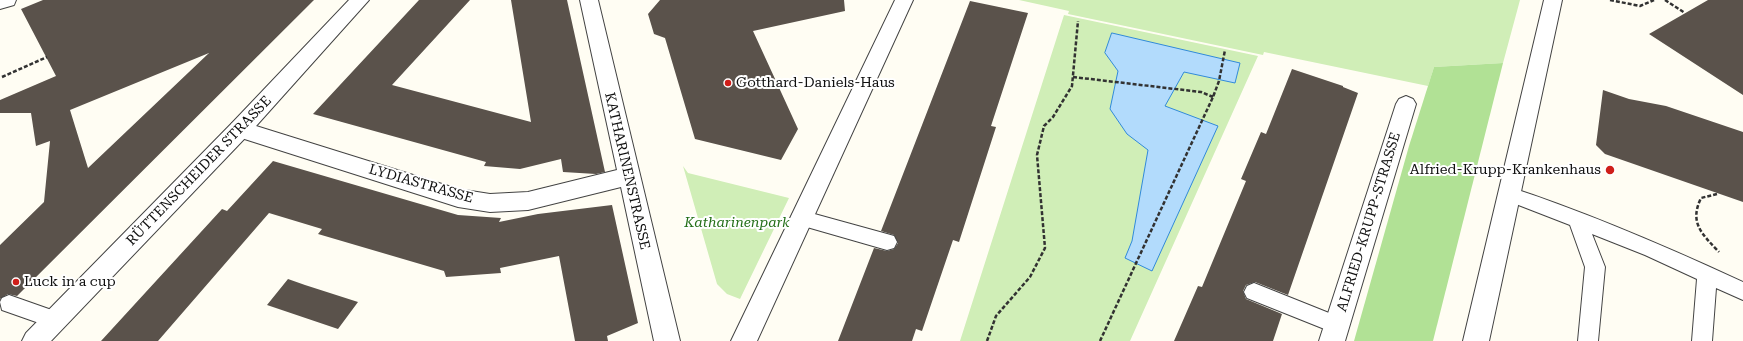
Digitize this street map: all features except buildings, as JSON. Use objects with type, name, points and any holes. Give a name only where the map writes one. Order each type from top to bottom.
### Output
[{"type":"street","points":[[0,3],[7,0]]},
{"type":"street","name":"RÜTTENSCHEIDER STRASSE","points":[[35,341],[240,129],[360,0]]},
{"type":"street","name":"KATHARINENSTRASSE","points":[[588,0],[667,341]]},
{"type":"street","points":[[744,341],[800,218],[904,0]]},
{"type":"street","points":[[1476,341],[1553,0]]},
{"type":"street","name":"ALFRIED-KRUPP-STRASSE","points":[[1334,333],[1406,104]]},
{"type":"street","name":"LYDIASTRASSE","points":[[240,129],[458,198],[490,203],[528,201],[628,176]]},
{"type":"lane","points":[[1509,194],[1652,249],[1707,273],[1743,291]]},
{"type":"lane","points":[[800,218],[887,242]]},
{"type":"lane","points":[[1577,220],[1595,267],[1588,341]]},
{"type":"lane","points":[[1702,341],[1707,273]]},
{"type":"lane","points":[[1254,292],[1334,333]]},
{"type":"lane","points":[[9,304],[56,320]]},
{"type":"path","points":[[1610,0],[1640,6],[1654,0]]},
{"type":"path","points":[[1665,0],[1685,13]]},
{"type":"path","points":[[988,341],[996,316],[1030,277],[1045,248],[1037,155],[1044,126],[1053,116],[1072,86],[1078,21]]},
{"type":"path","points":[[1100,341],[1213,97],[1219,81],[1225,50]]},
{"type":"path","points":[[2,77],[47,58]]},
{"type":"path","points":[[1073,77],[1183,89],[1201,92],[1213,97]]},
{"type":"path","points":[[1717,194],[1701,198],[1694,212],[1696,222],[1702,234],[1720,253]]},
{"type":"green space","points":[[1019,0],[1520,0],[1503,63],[1434,67],[1428,86],[1264,52],[1263,55],[1068,14],[1069,11]]},
{"type":"green space","points":[[1064,15],[1258,56],[1130,341],[960,341]]},
{"type":"green space","points":[[1503,63],[1433,341],[1354,341],[1409,146],[1434,67]]},
{"type":"green space","name":"Katharinenpark","points":[[683,166],[688,173],[789,198],[740,299],[727,294],[717,284]]},
{"type":"water","points":[[1112,33],[1240,63],[1235,83],[1184,72],[1165,106],[1218,126],[1152,271],[1125,258],[1132,241],[1148,150],[1127,134],[1110,109],[1118,71],[1105,53]]},
{"type":"place","name":"Gotthard-Daniels-Haus","points":[[728,83]]},
{"type":"place","name":"Alfried-Krupp-Krankenhaus","points":[[1610,170]]},
{"type":"place","name":"Luck in a cup","points":[[16,282]]}]
